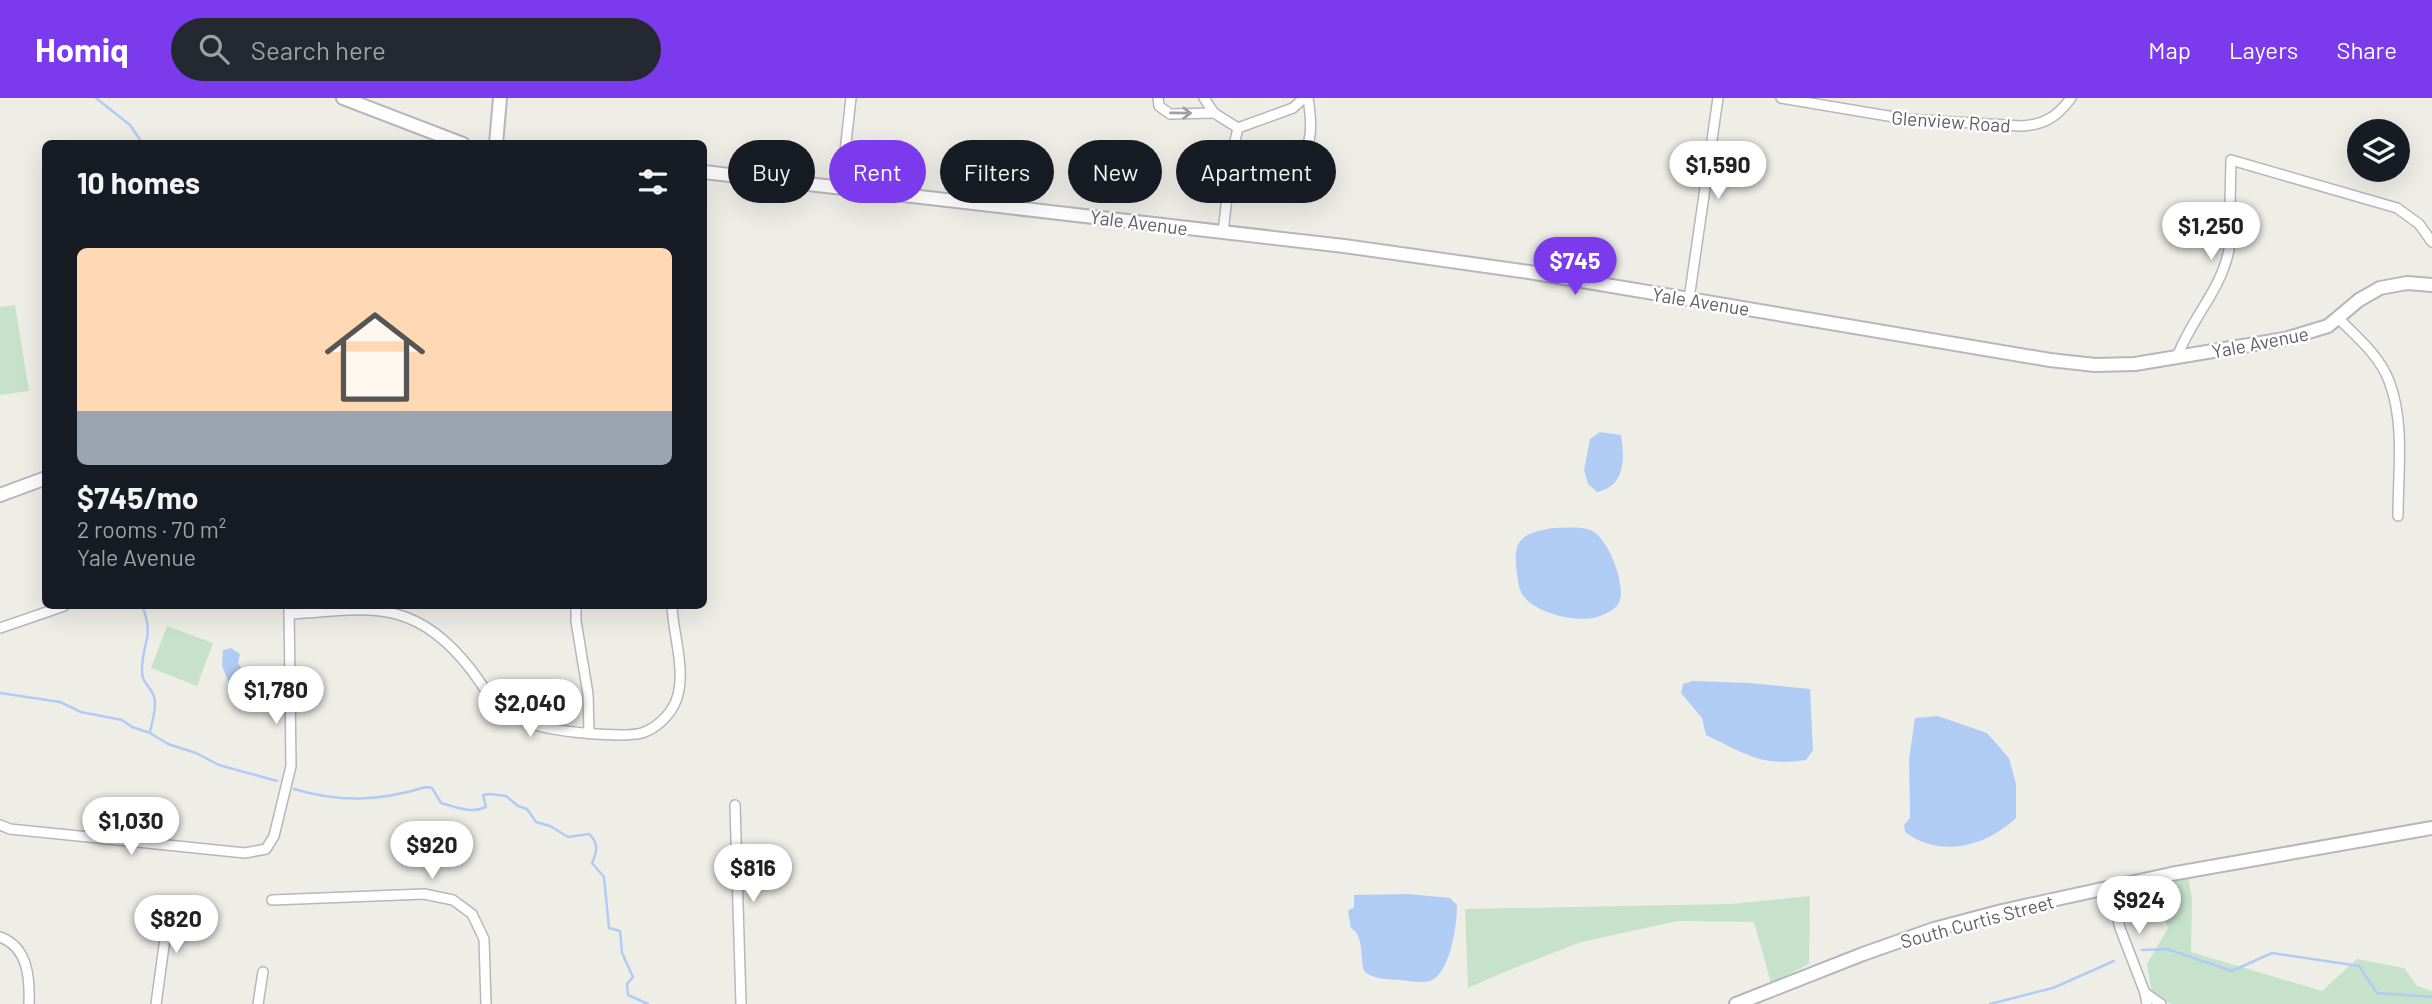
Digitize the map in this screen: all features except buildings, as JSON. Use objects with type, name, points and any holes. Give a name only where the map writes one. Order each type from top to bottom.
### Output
[{"type":"street","points":[[343,98],[453,140]]},
{"type":"street","points":[[496,140],[500,98]]},
{"type":"street","points":[[846,140],[851,98]]},
{"type":"street","points":[[1158,98],[1159,106],[1170,114],[1214,113]]},
{"type":"street","points":[[1204,98],[1214,113],[1238,128]]},
{"type":"street","points":[[1238,128],[1293,108],[1306,98],[1312,125],[1309,140]]},
{"type":"street","points":[[1689,299],[1718,98]]},
{"type":"street","name":"Glenview Road","points":[[1781,98],[1906,119],[2021,126],[2050,120],[2071,98]]},
{"type":"street","points":[[1235,140],[1238,128]]},
{"type":"street","points":[[2177,357],[2227,263],[2231,160],[2397,208],[2419,224],[2432,242]]},
{"type":"street","name":"Yale Avenue","points":[[707,172],[829,186]]},
{"type":"street","name":"Yale Avenue","points":[[926,197],[1223,232],[1516,271],[2074,363],[2114,365],[2304,335],[2328,326],[2359,300],[2380,288],[2407,283],[2432,285]]},
{"type":"street","points":[[1223,232],[1226,203]]},
{"type":"street","points":[[2338,318],[2374,355],[2389,379],[2399,434],[2398,516]]},
{"type":"street","points":[[0,495],[42,479]]},
{"type":"street","points":[[0,628],[55,609]]},
{"type":"street","points":[[576,609],[589,694],[589,733]]},
{"type":"street","points":[[0,825],[10,829],[249,853],[266,849],[274,836],[292,766],[289,610],[392,610],[444,640],[494,700],[533,724],[589,733],[630,735],[655,726],[672,710],[680,683],[672,609]]},
{"type":"street","points":[[735,805],[741,1004]]},
{"type":"street","name":"South Curtis Street","points":[[1736,1004],[1934,929],[2002,911],[2171,874],[2432,828]]},
{"type":"street","points":[[2110,887],[2120,928],[2147,1004]]},
{"type":"street","points":[[272,900],[424,894],[453,900],[472,914],[484,939],[486,1004]]},
{"type":"street","points":[[156,1004],[170,902]]},
{"type":"street","points":[[0,937],[10,940],[26,962],[30,985],[29,1004]]},
{"type":"street","points":[[258,1004],[263,972]]},
{"type":"street","points":[[2145,993],[2161,1004]]},
{"type":"green space","points":[[15,305],[29,391],[0,395],[0,307]]},
{"type":"green space","points":[[167,626],[213,643],[197,686],[151,668]]},
{"type":"green space","points":[[2188,875],[2192,899],[2191,952],[2322,991],[2357,959],[2404,968],[2417,986],[2432,991],[2432,1004],[2171,1004],[2152,994],[2147,964],[2168,928],[2150,884]]},
{"type":"green space","points":[[1810,896],[1809,964],[1771,983],[1754,922],[1678,921],[1581,942],[1468,988],[1465,909],[1732,904]]},
{"type":"water","points":[[1600,432],[1621,435],[1623,462],[1613,484],[1597,492],[1588,484],[1584,470],[1590,439]]},
{"type":"water","points":[[1552,528],[1590,530],[1603,541],[1614,561],[1620,583],[1620,600],[1612,610],[1592,618],[1571,618],[1540,609],[1523,596],[1517,573],[1518,545],[1526,536]]},
{"type":"water","points":[[231,648],[240,654],[238,663],[243,671],[237,680],[228,681],[222,666],[223,650]]},
{"type":"water","points":[[1693,681],[1810,689],[1813,750],[1806,760],[1777,762],[1743,753],[1706,735],[1702,718],[1681,693],[1683,684]]},
{"type":"water","points":[[1938,716],[1987,733],[2009,758],[2016,784],[2016,818],[1991,836],[1963,846],[1933,845],[1905,832],[1904,825],[1910,818],[1909,759],[1915,718]]},
{"type":"water","points":[[1408,894],[1450,898],[1457,905],[1454,934],[1444,967],[1432,980],[1420,982],[1372,976],[1364,971],[1360,941],[1351,928],[1348,911],[1354,907],[1354,895]]},
{"type":"waterway","points":[[96,98],[130,125],[140,140]]},
{"type":"waterway","points":[[143,609],[148,632],[142,674],[155,703],[150,732]]},
{"type":"waterway","points":[[0,693],[60,702],[81,712],[122,720],[168,744],[196,753],[219,765],[277,781]]},
{"type":"waterway","points":[[294,789],[328,797],[360,798],[393,795],[426,787],[432,788],[441,803],[469,810],[486,807],[483,795],[506,796],[518,806],[527,809],[536,822],[550,826],[568,837],[589,834],[596,848],[592,863],[604,877],[609,928],[620,931],[622,953],[633,977],[627,984],[628,995],[648,1004]]},
{"type":"waterway","points":[[2142,950],[2167,949],[2232,971],[2272,953],[2359,966],[2377,993],[2432,997]]},
{"type":"waterway","points":[[1990,1004],[2053,988],[2114,961]]}]
